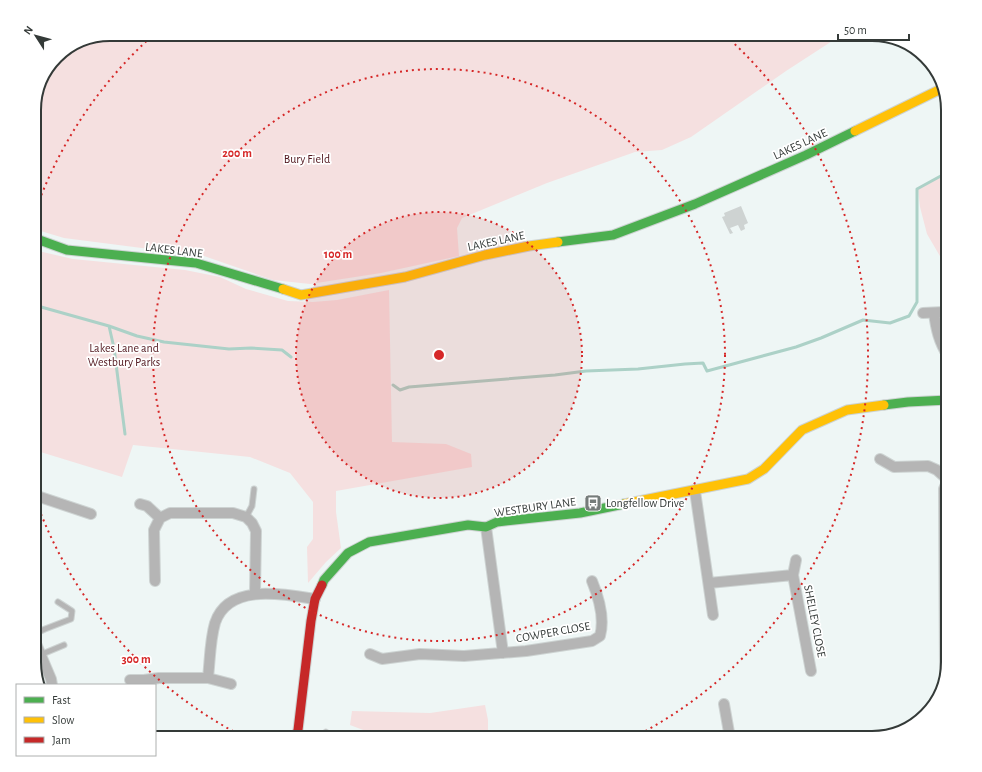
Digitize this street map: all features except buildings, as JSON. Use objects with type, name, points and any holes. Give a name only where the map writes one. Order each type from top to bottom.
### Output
[{"type":"street","name":"LAKES LANE","points":[[41,241],[67,250],[196,263],[301,295],[405,277],[485,255],[529,246],[613,235],[695,204],[806,155],[938,91]]},
{"type":"street","points":[[923,313],[939,313],[937,332],[941,343]]},
{"type":"street","name":"WESTBURY LANE","points":[[298,731],[315,599],[324,580],[348,554],[369,542],[468,525],[486,527],[497,522],[580,513],[748,480],[764,468],[802,430],[847,410],[908,402],[941,400]]},
{"type":"street","points":[[880,459],[894,467],[928,466],[941,474]]},
{"type":"street","points":[[695,491],[713,614]]},
{"type":"street","points":[[41,497],[92,514]]},
{"type":"street","points":[[140,504],[147,506],[160,518]]},
{"type":"street","points":[[155,581],[154,530],[160,518],[170,512],[233,513],[246,517],[252,523],[256,531],[255,593]]},
{"type":"street","points":[[370,654],[382,659],[420,654],[464,656],[503,653],[486,527]]},
{"type":"street","name":"SHELLEY CLOSE","points":[[796,560],[793,575],[811,671]]},
{"type":"street","name":"SHELLEY CLOSE","points":[[709,583],[793,575]]},
{"type":"street","name":"COWPER CLOSE","points":[[503,653],[592,641],[600,636],[602,627],[599,597],[592,581]]},
{"type":"street","points":[[208,678],[212,634],[219,613],[225,606],[233,601],[255,593],[291,595],[315,599]]},
{"type":"street","points":[[41,657],[52,679],[52,684]]},
{"type":"street","points":[[130,680],[159,678],[208,678],[231,684]]},
{"type":"street","points":[[724,704],[729,731]]},
{"type":"lane","points":[[246,517],[252,506],[254,490]]},
{"type":"lane","points":[[41,630],[71,618],[72,611],[58,602]]},
{"type":"lane","points":[[41,655],[64,645]]},
{"type":"green space","name":"Bury Field","points":[[110,41],[832,41],[691,137],[662,150],[635,152],[547,183],[462,218],[457,228],[459,256],[381,273],[310,284],[273,280],[204,256],[64,238],[41,231],[41,105],[43,92],[48,79],[55,68],[75,50],[88,45]]},
{"type":"green space","points":[[941,176],[941,258],[927,234],[920,207],[918,189]]},
{"type":"green space","name":"Lakes Lane and Westbury Parks","points":[[41,252],[73,259],[185,270],[220,277],[246,289],[288,301],[313,302],[337,300],[389,290],[392,442],[446,444],[471,454],[472,467],[336,491],[336,512],[341,548],[326,562],[308,583],[307,547],[313,539],[313,502],[290,473],[250,457],[133,445],[122,477],[41,452]]},
{"type":"green space","points":[[485,705],[488,720],[488,731],[366,731],[350,725],[352,711],[430,713]]},
{"type":"waterway","points":[[393,385],[400,390],[409,387],[586,371],[638,369],[703,363],[707,371],[796,347],[863,320],[890,323],[909,316],[917,302],[917,189],[941,176]]},
{"type":"waterway","points":[[41,307],[109,326],[137,336],[164,342],[229,349],[251,348],[282,350],[291,357]]},
{"type":"waterway","points":[[109,326],[114,348],[125,434]]},
{"type":"traffic: fast","points":[[558,242],[613,235],[695,204],[806,155],[855,131]]},
{"type":"traffic: fast","points":[[41,241],[67,250],[196,263],[283,289]]},
{"type":"traffic: fast","points":[[884,405],[941,400]]},
{"type":"traffic: fast","points":[[322,585],[324,580],[348,553],[369,542],[468,525],[486,527],[497,522],[580,513],[624,504]]},
{"type":"traffic: slow","points":[[855,131],[938,91]]},
{"type":"traffic: slow","points":[[283,289],[301,295],[405,277],[485,255],[558,242]]},
{"type":"traffic: slow","points":[[624,504],[748,479],[764,469],[802,430],[847,410],[884,405]]},
{"type":"traffic: jam","points":[[298,731],[311,621],[315,599],[322,585]]},
{"type":"place","name":"Longfellow Drive","points":[[593,503]]}]
